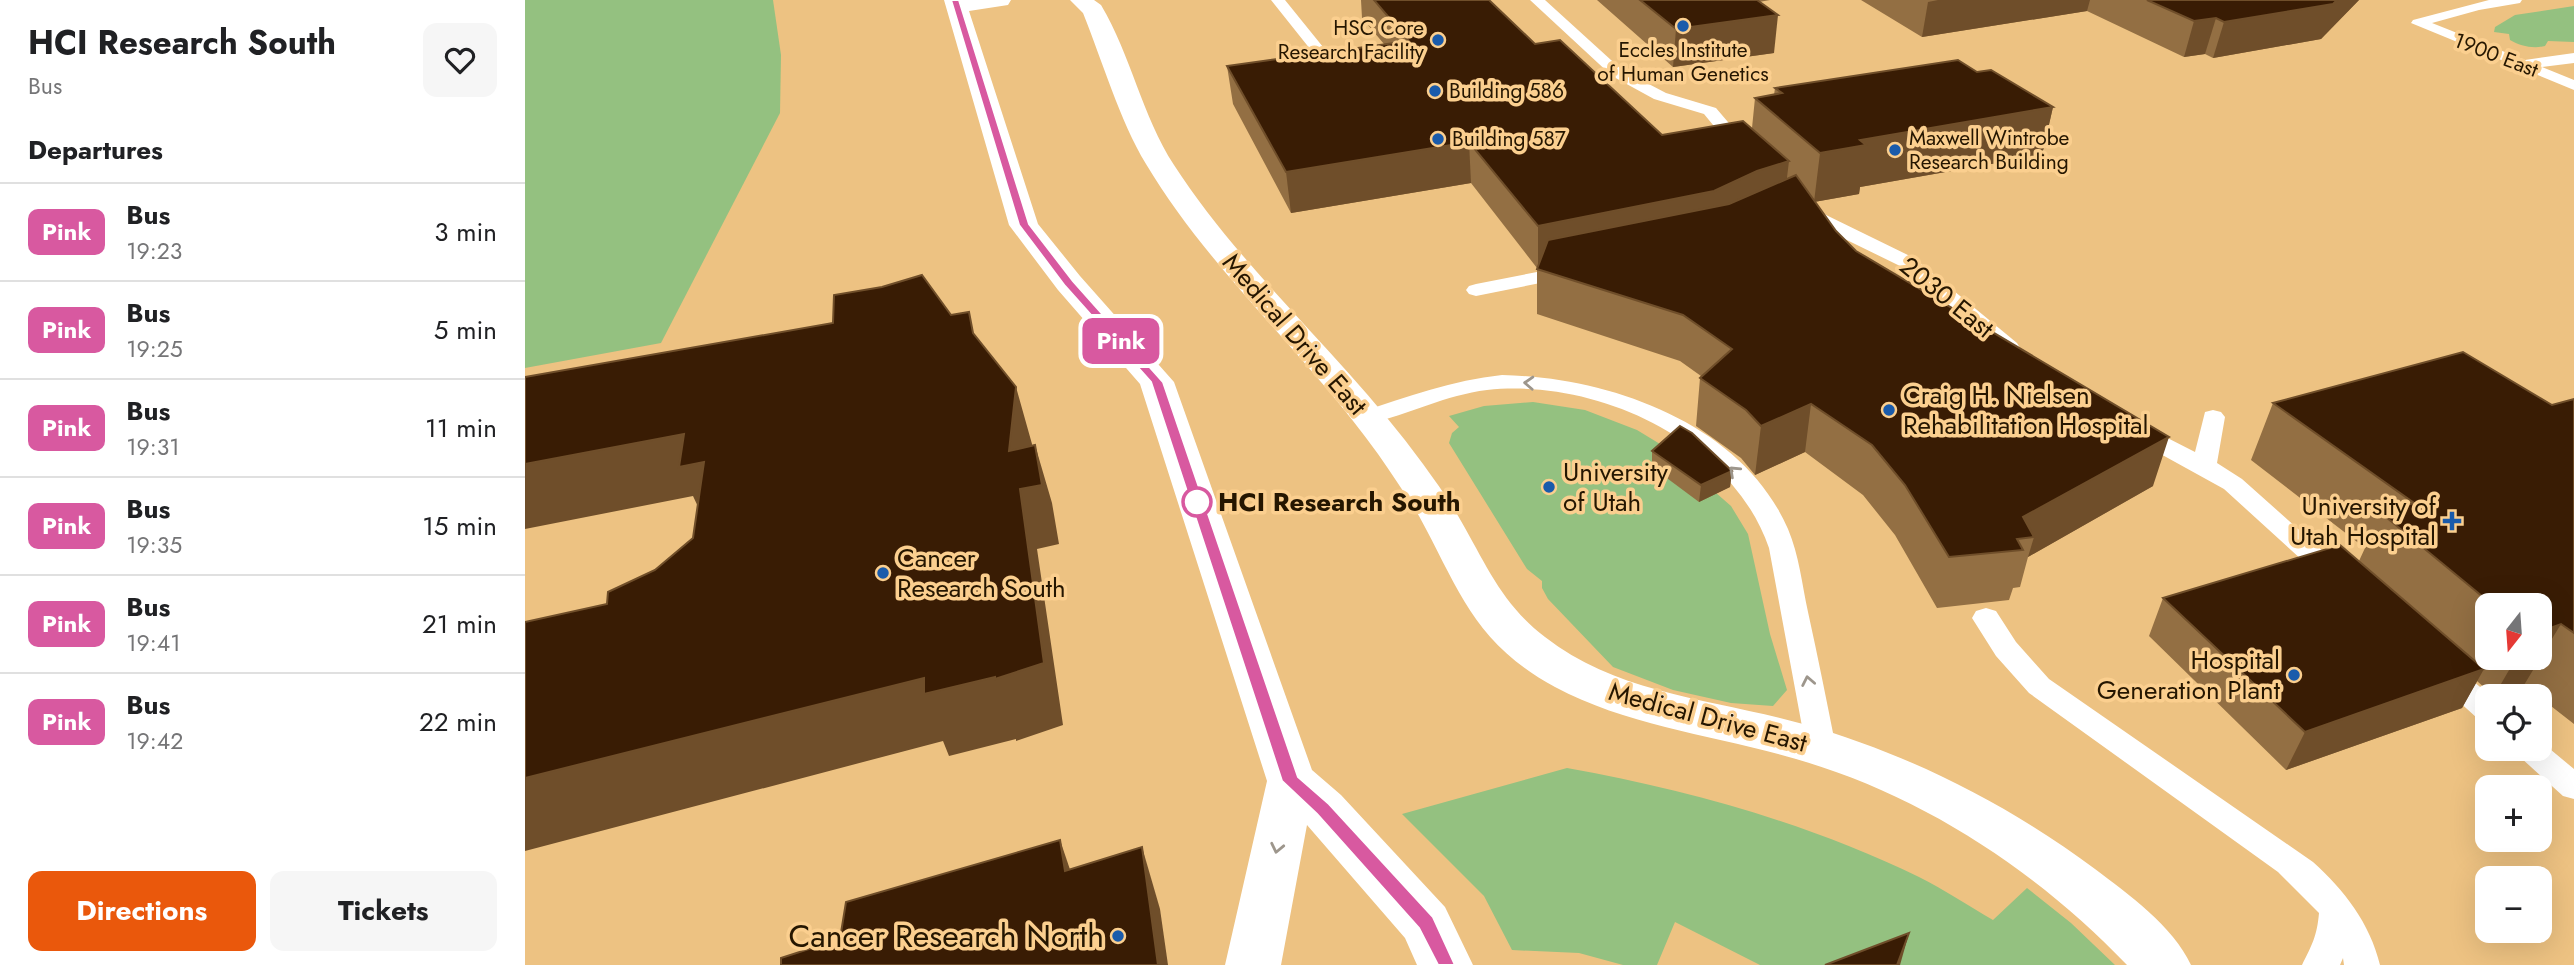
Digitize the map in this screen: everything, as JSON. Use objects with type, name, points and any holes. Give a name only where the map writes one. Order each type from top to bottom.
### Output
[{"type":"street","points":[[1000,0],[956,3],[1024,225],[1069,283],[1157,382],[1291,781],[1253,965]]},
{"type":"street","name":"Medical Drive East","points":[[1081,0],[1093,10],[1161,166],[1215,243],[1369,417],[1432,506],[1489,608],[1504,627],[1535,653],[1572,676],[1607,692],[1645,705],[1821,748],[1906,780],[2003,832],[2097,901],[2163,965]]},
{"type":"street","points":[[1291,781],[1323,809],[1426,923],[1445,965]]},
{"type":"lane","points":[[1277,0],[1335,71]]},
{"type":"lane","points":[[1537,0],[1617,73],[1660,96],[1710,111],[1739,147],[1757,162]]},
{"type":"lane","name":"1900 East","points":[[2515,0],[2478,6],[2418,23],[2574,85]]},
{"type":"lane","points":[[2522,65],[2574,58]]},
{"type":"lane","name":"2030 East","points":[[1793,203],[1817,218],[1907,261],[2020,358]]},
{"type":"lane","points":[[1476,290],[1581,270]]},
{"type":"lane","points":[[1369,417],[1453,389],[1478,384],[1554,384],[1604,396],[1637,409],[1714,454],[1741,477],[1759,499],[1773,523],[1781,548],[1821,748]]},
{"type":"lane","points":[[2204,466],[2213,417]]},
{"type":"lane","points":[[2122,424],[2233,484],[2355,593]]},
{"type":"lane","points":[[1986,618],[2006,649],[2039,686],[2290,862],[2317,885],[2351,933],[2362,965]]},
{"type":"lane","points":[[2426,656],[2475,699]]},
{"type":"lane","points":[[2544,761],[2574,788]]},
{"type":"lane","points":[[2320,965],[2328,956],[2335,935],[2336,912]]},
{"type":"green space","points":[[525,0],[773,0],[781,55],[780,113],[661,343],[525,368]]},
{"type":"green space","points":[[2574,6],[2574,42],[2548,41],[2545,46],[2531,47],[2510,40],[2509,34],[2494,32],[2495,27],[2515,15]]},
{"type":"green space","points":[[1533,402],[1585,410],[1637,430],[1660,444],[1731,506],[1748,534],[1770,634],[1787,690],[1773,706],[1731,703],[1673,690],[1613,667],[1548,599],[1542,588],[1542,581],[1527,569],[1449,443],[1452,433],[1459,427],[1449,416],[1484,406]]},
{"type":"green space","points":[[1567,768],[1703,798],[1834,840],[1919,877],[1993,920],[2027,888],[2071,923],[2115,965],[1760,965],[1675,922],[1657,965],[1623,965],[1579,953],[1512,950],[1484,896],[1402,814]]},
{"type":"building","points":[[1374,0],[1489,0],[1535,44],[1560,40],[1662,135],[1743,121],[1789,161],[1757,171],[1714,191],[1538,226],[1469,142],[1286,172],[1227,66],[1409,41]]},
{"type":"building","points":[[1640,0],[1757,0],[1778,15],[1676,29]]},
{"type":"building","points":[[2147,0],[2337,0],[2333,4],[2224,22],[2216,18],[2194,21]]},
{"type":"building","points":[[1958,60],[1977,72],[1991,70],[2053,107],[1860,140],[1866,145],[1820,153],[1755,98],[1782,93],[1775,88]]},
{"type":"building","name":"Craig H. Nielsen Rehabilitation Hospital","points":[[1796,175],[1836,231],[1856,251],[2169,437],[2023,517],[2034,537],[2017,539],[2023,550],[1949,557],[1905,485],[1872,445],[1811,404],[1761,426],[1746,410],[1700,378],[1732,349],[1683,315],[1537,269],[1548,240],[1729,204]]},
{"type":"building","name":"Cancer Research South","points":[[922,275],[951,315],[969,312],[973,333],[1016,387],[1009,451],[1035,445],[1042,485],[1020,489],[1044,663],[995,679],[924,694],[924,678],[525,778],[525,622],[607,604],[608,592],[655,570],[693,538],[704,462],[679,467],[684,434],[525,464],[525,377],[833,323],[834,295],[882,287]]},
{"type":"building","name":"University of Utah Hospital","points":[[2463,352],[2552,405],[2574,399],[2574,633],[2561,624],[2552,627],[2552,593],[2478,593],[2381,513],[2414,503],[2273,403]]},
{"type":"building","points":[[1680,426],[1692,433],[1732,471],[1701,485],[1652,451]]},
{"type":"building","points":[[2340,545],[2475,661],[2475,670],[2481,670],[2305,732],[2163,598]]},
{"type":"building","points":[[1060,840],[1065,871],[1142,847],[1158,965],[781,965],[781,958],[840,939],[846,902]]},
{"type":"building","points":[[1909,933],[1897,965],[1825,965]]},
{"type":"bus line","name":"Pink","points":[[955,0],[1024,225],[1069,283],[1157,382],[1291,781],[1323,809],[1426,923],[1445,965]]},
{"type":"place","name":"Eccles Institute of Human Genetics","points":[[1683,26]]},
{"type":"place","name":"HSC Core Research Facility","points":[[1438,40]]},
{"type":"place","name":"Building 586","points":[[1435,91]]},
{"type":"place","name":"Building 587","points":[[1438,139]]},
{"type":"place","name":"Maxwell Wintrobe Research Building","points":[[1895,150]]},
{"type":"place","name":"Craig H. Nielsen Rehabilitation Hospital","points":[[1889,410]]},
{"type":"place","name":"University of Utah","points":[[1549,487]]},
{"type":"place","name":"HCI Research South","points":[[1197,502]]},
{"type":"place","name":"University of Utah Hospital","points":[[2452,521]]},
{"type":"place","name":"Cancer Research South","points":[[883,573]]},
{"type":"place","name":"Hospital Generation Plant","points":[[2294,675]]},
{"type":"place","name":"Cancer Research North","points":[[1118,936]]}]
